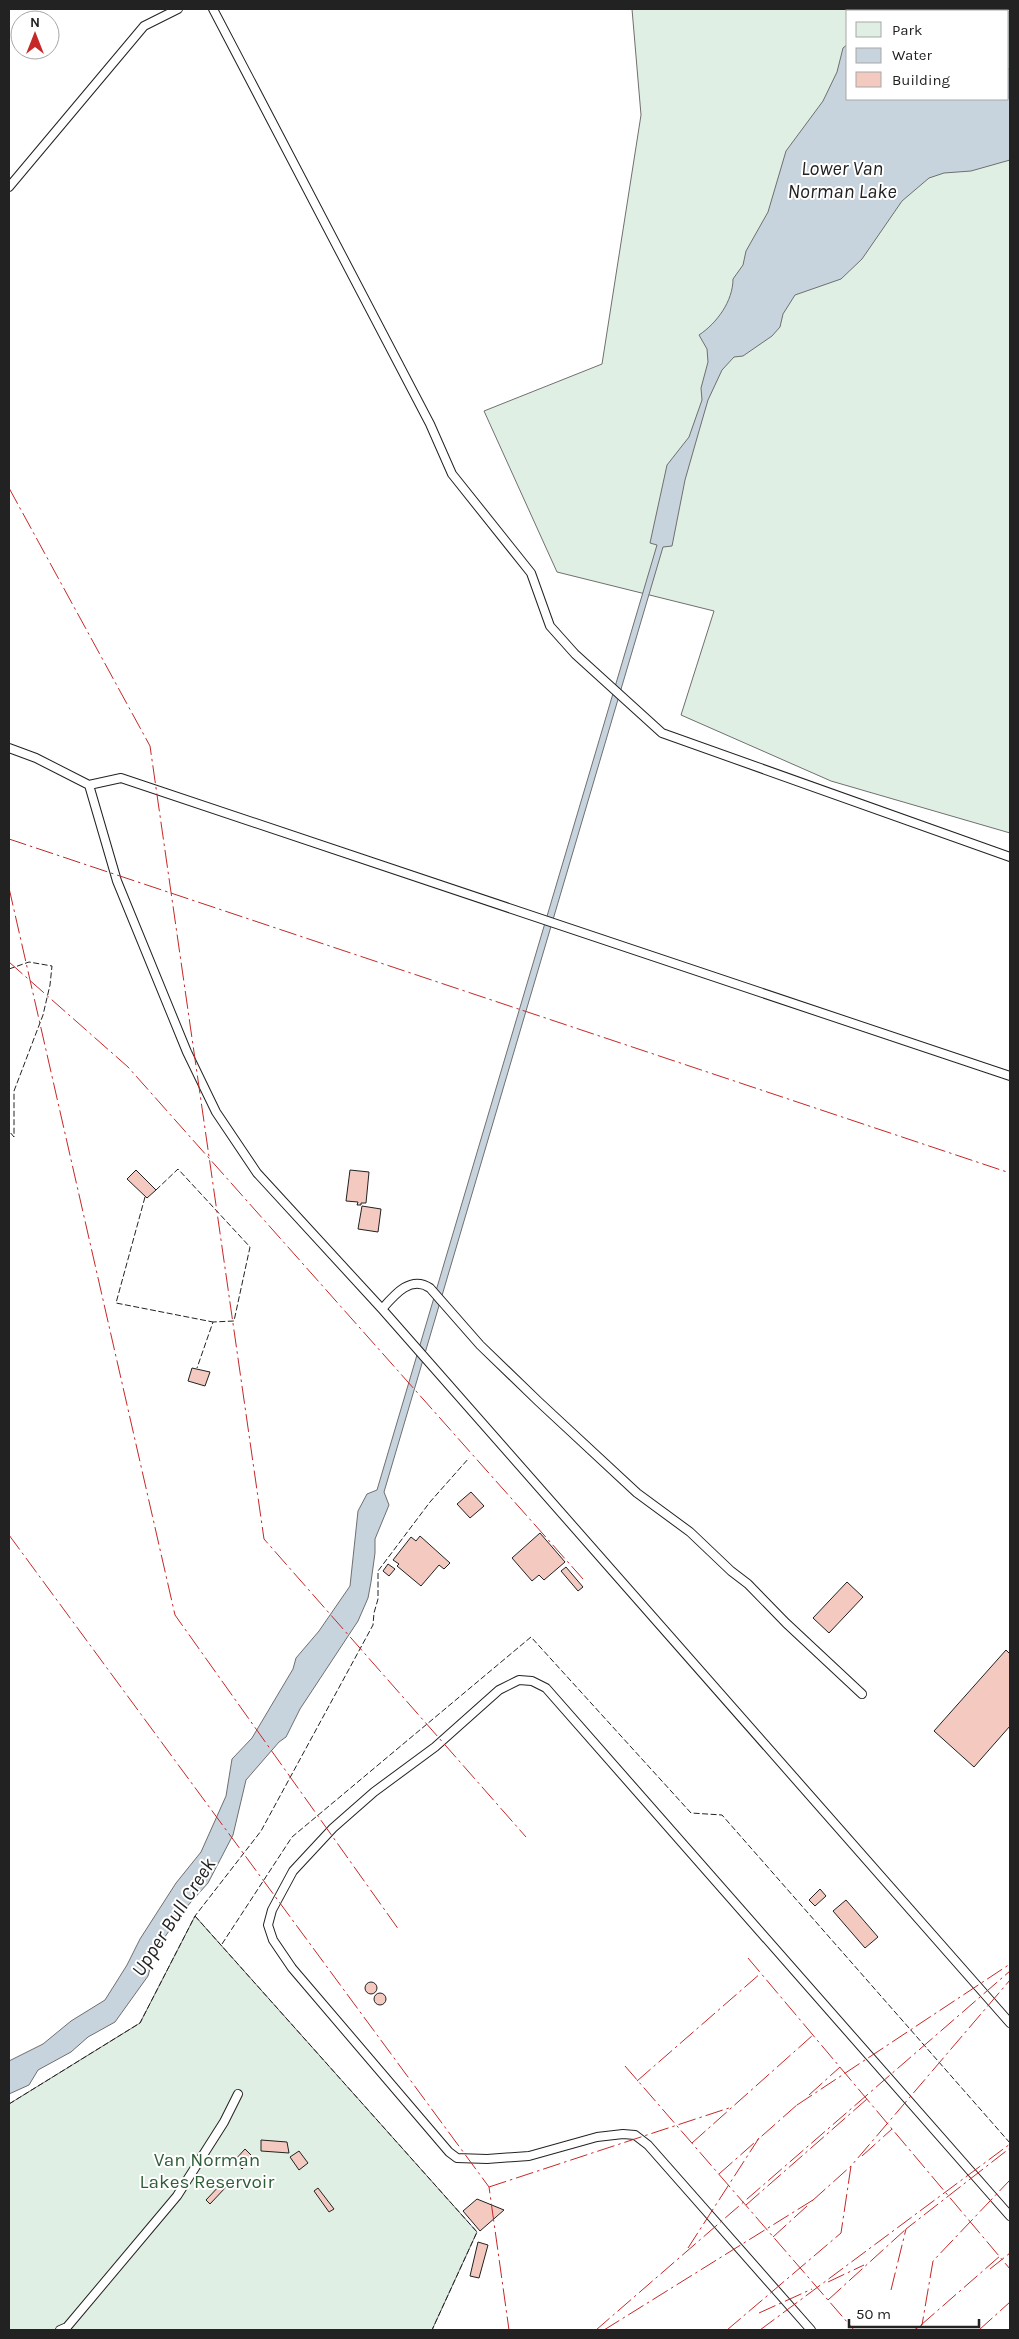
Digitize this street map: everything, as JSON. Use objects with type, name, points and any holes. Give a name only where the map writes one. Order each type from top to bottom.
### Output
[{"type":"lane","points":[[9,187],[144,26],[178,9]]},
{"type":"lane","points":[[213,9],[430,424],[452,474],[531,573],[550,626],[575,654],[662,733],[1010,858]]},
{"type":"lane","points":[[9,748],[36,758],[90,785],[121,778],[1010,1076]]},
{"type":"lane","points":[[90,785],[117,881],[187,1052],[216,1112],[257,1173],[382,1309],[1010,2023]]},
{"type":"lane","points":[[382,1309],[412,1283],[421,1283],[430,1288],[480,1344],[539,1402],[637,1493],[690,1532],[731,1571],[748,1584],[786,1623],[862,1694]]},
{"type":"lane","points":[[811,2330],[648,2145],[635,2135],[623,2134],[597,2137],[529,2156],[487,2159],[457,2158],[449,2152],[292,1968],[273,1940],[268,1925],[272,1910],[292,1871],[333,1828],[374,1792],[435,1747],[499,1690],[519,1680],[532,1681],[546,1688],[1010,2216]]},
{"type":"lane","points":[[60,2330],[67,2327],[177,2196],[224,2122],[238,2094]]},
{"type":"green space","points":[[632,9],[1010,9],[1010,833],[831,781],[681,715],[714,611],[557,572],[484,411],[602,364],[641,115]]},
{"type":"green space","name":"Van Norman Lakes Reservoir","points":[[195,1916],[477,2232],[432,2330],[9,2330],[9,2104],[140,2023]]},
{"type":"water","name":"Lower Van Norman Lake","points":[[846,46],[846,100],[1009,100],[1010,68],[1010,160],[971,171],[944,173],[929,178],[902,201],[862,259],[841,279],[795,295],[783,314],[780,327],[772,336],[743,356],[734,357],[722,370],[708,400],[685,480],[672,546],[663,547],[384,1492],[389,1505],[375,1539],[375,1553],[368,1598],[358,1621],[300,1709],[286,1737],[279,1742],[246,1780],[233,1835],[208,1883],[183,1911],[155,1951],[148,1976],[115,2022],[88,2037],[71,2052],[38,2070],[29,2085],[9,2094],[9,2061],[43,2044],[71,2021],[105,2000],[127,1965],[140,1939],[176,1883],[201,1852],[226,1796],[232,1759],[252,1738],[293,1669],[296,1658],[319,1631],[350,1586],[358,1511],[367,1494],[377,1490],[657,545],[650,543],[667,465],[689,437],[702,400],[701,388],[708,362],[707,349],[699,335],[723,311],[730,295],[733,279],[743,265],[746,251],[768,212],[786,151],[823,101],[837,72],[843,48]]},
{"type":"building","points":[[136,1170],[156,1190],[147,1198],[127,1179]]},
{"type":"building","points":[[350,1170],[369,1172],[366,1203],[361,1203],[361,1205],[357,1205],[358,1202],[346,1201]]},
{"type":"building","points":[[362,1206],[381,1209],[378,1232],[358,1229]]},
{"type":"building","points":[[192,1368],[210,1372],[205,1386],[188,1381]]},
{"type":"building","points":[[471,1492],[484,1506],[470,1518],[457,1504]]},
{"type":"building","points":[[540,1533],[565,1562],[544,1580],[539,1575],[532,1581],[512,1558]]},
{"type":"building","points":[[420,1536],[450,1563],[444,1569],[439,1565],[421,1586],[397,1566],[399,1564],[393,1560],[411,1537],[416,1541]]},
{"type":"building","points":[[388,1564],[395,1569],[389,1576],[383,1571]]},
{"type":"building","points":[[566,1567],[583,1587],[578,1591],[561,1571]]},
{"type":"building","points":[[847,1582],[863,1597],[829,1633],[813,1618]]},
{"type":"building","points":[[1006,1650],[1010,1654],[1010,1726],[974,1767],[934,1731]]},
{"type":"building","points":[[820,1889],[826,1896],[815,1906],[809,1900]]},
{"type":"building","points":[[846,1900],[878,1937],[865,1948],[833,1911]]},
{"type":"building","points":[[371,1982],[377,1988],[371,1994],[365,1988]]},
{"type":"building","points":[[380,1993],[386,1999],[380,2005],[374,1999]]},
{"type":"building","points":[[261,2140],[287,2142],[289,2153],[261,2151]]},
{"type":"building","points":[[245,2149],[253,2157],[242,2169],[234,2161]]},
{"type":"building","points":[[299,2151],[308,2163],[299,2170],[290,2157]]},
{"type":"building","points":[[222,2183],[226,2187],[210,2204],[206,2200]]},
{"type":"building","points":[[318,2188],[334,2209],[329,2212],[314,2191]]},
{"type":"building","points":[[477,2199],[504,2210],[480,2231],[463,2211]]},
{"type":"building","points":[[478,2242],[488,2245],[479,2278],[470,2276]]},
{"type":"fence","points":[[9,969],[29,962],[52,966],[43,1015],[14,1091],[14,1137],[9,1131]]},
{"type":"fence","points":[[156,1190],[178,1169],[250,1247],[234,1321],[213,1322],[197,1368]]},
{"type":"fence","points":[[145,1197],[116,1303],[213,1322]]},
{"type":"fence","points":[[9,2104],[140,2023],[195,1916],[261,1831],[373,1625],[378,1599],[378,1571],[430,1502],[469,1458]]},
{"type":"fence","points":[[222,1944],[292,1837],[531,1637],[691,1813],[722,1815],[1010,2143]]},
{"type":"fence","points":[[195,1916],[477,2232],[432,2330]]},
{"type":"power","points":[[9,488],[150,746],[264,1539],[526,1837]]},
{"type":"power","points":[[9,839],[1010,1173]]},
{"type":"power","points":[[9,888],[175,1615],[399,1930]]},
{"type":"power","points":[[9,962],[128,1067],[583,1579]]},
{"type":"power","points":[[9,1535],[489,2187],[509,2330]]},
{"type":"power","points":[[748,1958],[1010,2269]]},
{"type":"power","points":[[797,2105],[1010,1964]]},
{"type":"power","points":[[596,2330],[1010,1971]]},
{"type":"power","points":[[637,2081],[761,1973]]},
{"type":"power","points":[[727,2330],[841,2233],[851,2166],[1010,1980]]},
{"type":"power","points":[[692,2143],[813,2035]]},
{"type":"power","points":[[625,2066],[854,2330]]},
{"type":"power","points":[[809,2095],[840,2067]]},
{"type":"power","points":[[746,2205],[867,2099]]},
{"type":"power","points":[[719,2174],[798,2104]]},
{"type":"power","points":[[489,2187],[732,2107]]},
{"type":"power","points":[[862,2156],[892,2129]]},
{"type":"power","points":[[688,2248],[759,2138]]},
{"type":"power","points":[[760,2330],[1010,2144]]},
{"type":"power","points":[[891,2290],[906,2229],[1010,2148]]},
{"type":"power","points":[[812,2201],[851,2166]]},
{"type":"power","points":[[914,2330],[922,2325],[933,2261],[1010,2180]]},
{"type":"power","points":[[604,2330],[813,2200]]},
{"type":"power","points":[[773,2237],[807,2206]]},
{"type":"power","points":[[828,2300],[906,2229]]},
{"type":"power","points":[[990,2269],[1010,2253]]},
{"type":"power","points":[[921,2325],[1000,2256]]},
{"type":"power","points":[[828,2282],[864,2265]]},
{"type":"power","points":[[759,2313],[812,2289]]},
{"type":"power","points":[[979,2330],[1010,2302]]},
{"type":"water label","name":"Upper Bull Creek","points":[[173,1917]]}]
